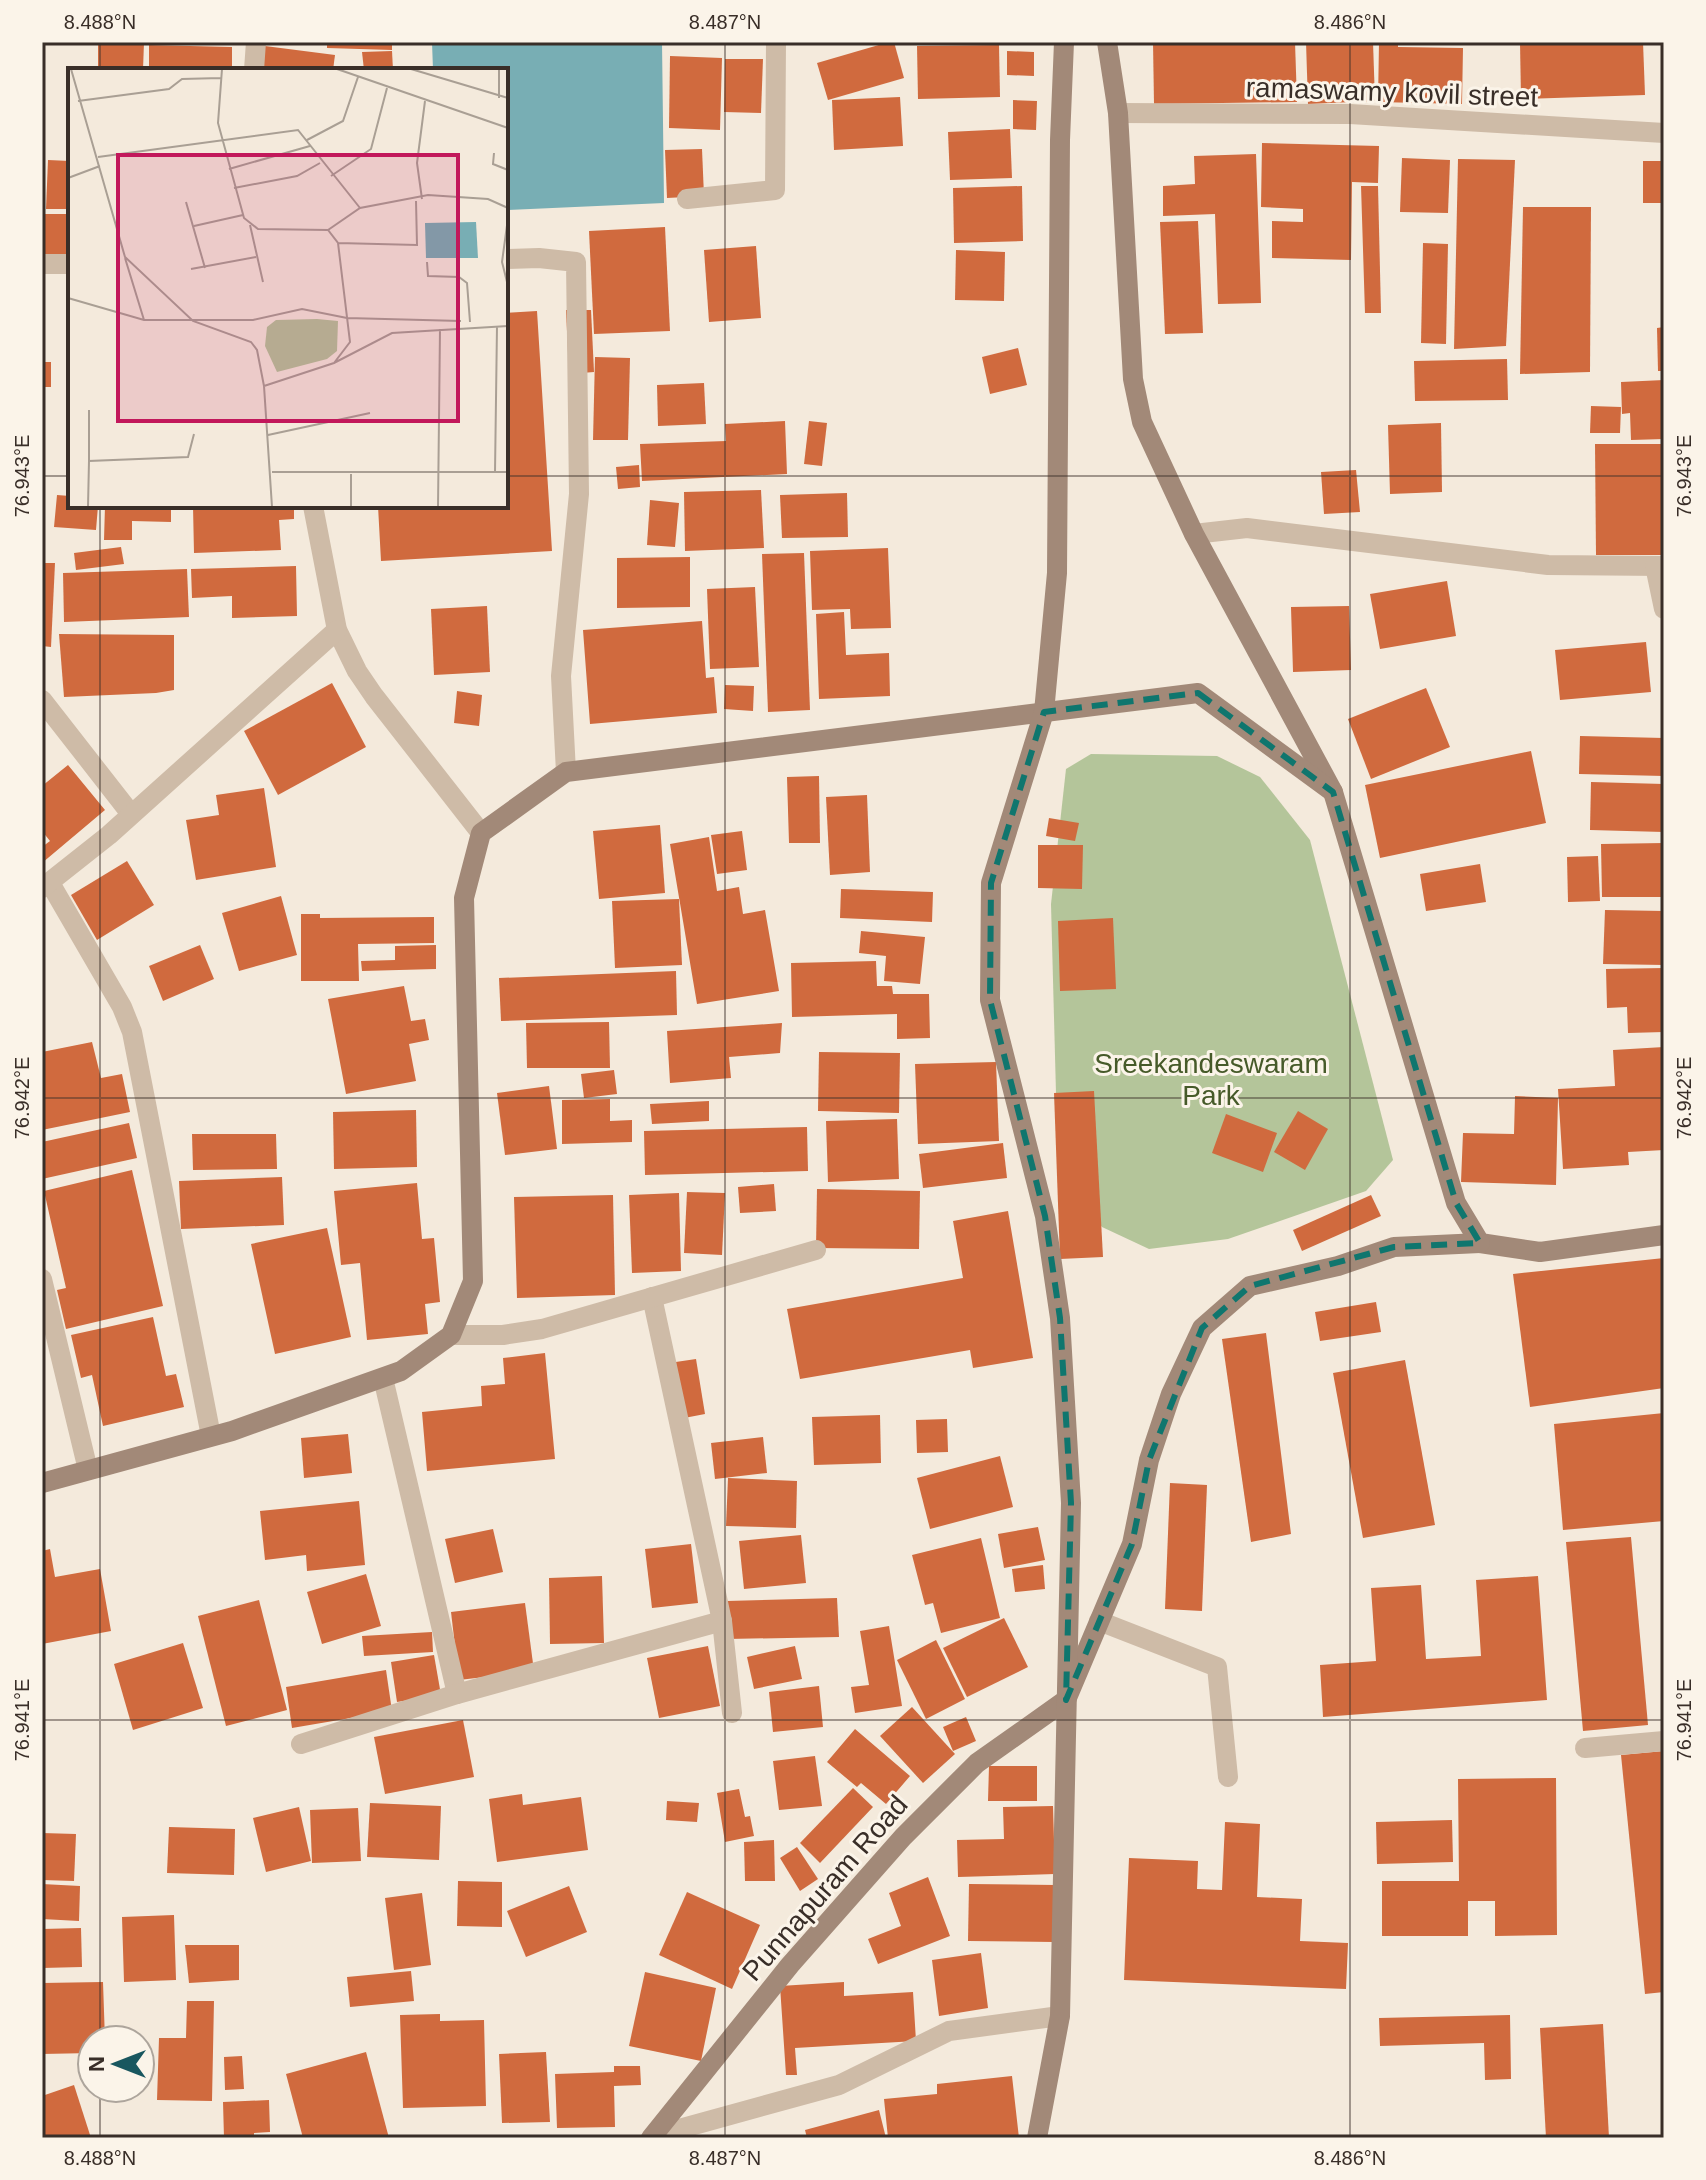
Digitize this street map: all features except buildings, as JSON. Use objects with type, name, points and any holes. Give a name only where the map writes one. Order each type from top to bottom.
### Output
[{"type":"main road","points":[[1037,2138],[1060,2016],[1071,1503],[1060,1318],[1045,1216],[990,1000],[991,883],[1044,712],[1057,573],[1060,140],[1064,42]]},
{"type":"main road","points":[[1107,42],[1118,113],[1133,379],[1142,422],[1194,534],[1333,792],[1456,1203],[1480,1243]]},
{"type":"main road","points":[[42,1483],[211,1436],[383,1378],[401,1371],[451,1335],[473,1281],[464,898],[481,833],[566,772],[1198,693],[1333,792]]},
{"type":"main road","points":[[1066,1700],[1132,1544],[1149,1460],[1171,1394],[1202,1328],[1250,1286],[1338,1266],[1394,1247],[1480,1243],[1540,1252],[1664,1235]]},
{"type":"main road","name":"Punnapuram Road","points":[[653,2137],[790,1965],[903,1837],[977,1763],[1066,1700]]},
{"type":"street","points":[[254,68],[256,42]]},
{"type":"street","points":[[687,199],[775,190],[776,42]]},
{"type":"street","name":"ramaswamy kovil street","points":[[1118,113],[1350,114],[1664,133]]},
{"type":"street","points":[[508,259],[576,262],[579,494],[561,676],[566,772]]},
{"type":"street","points":[[42,264],[68,264]]},
{"type":"street","points":[[313,508],[337,630],[357,671],[481,833]]},
{"type":"street","points":[[1194,534],[1247,528],[1548,565],[1659,566],[1664,609]]},
{"type":"street","points":[[211,1436],[132,1032],[122,1007],[46,885],[131,814],[337,630]]},
{"type":"street","points":[[42,700],[131,814]]},
{"type":"street","points":[[451,1335],[489,1336],[542,1329],[816,1250]]},
{"type":"street","points":[[42,1279],[88,1470]]},
{"type":"street","points":[[652,1297],[722,1621],[732,1713]]},
{"type":"street","points":[[383,1378],[457,1694]]},
{"type":"street","points":[[301,1744],[457,1694],[722,1621]]},
{"type":"street","points":[[1099,1621],[1217,1667],[1228,1777]]},
{"type":"street","points":[[1585,1748],[1664,1741]]},
{"type":"street","points":[[653,2137],[839,2085],[949,2031],[1060,2016]]},
{"type":"highlighted area","points":[[1198,693],[1333,792],[1456,1203],[1480,1243],[1394,1247],[1250,1286],[1202,1328],[1149,1460],[1132,1544],[1066,1700],[1071,1503],[1060,1318],[1045,1216],[990,1000],[991,883],[1044,712]]},
{"type":"green space","name":"Sreekandeswaram Park","points":[[1091,754],[1217,756],[1260,777],[1310,840],[1393,1160],[1366,1191],[1228,1239],[1149,1249],[1102,1227],[1058,1169],[1051,904],[1066,769]]},
{"type":"water","points":[[432,42],[662,42],[664,203],[508,210],[508,68],[433,68]]}]
